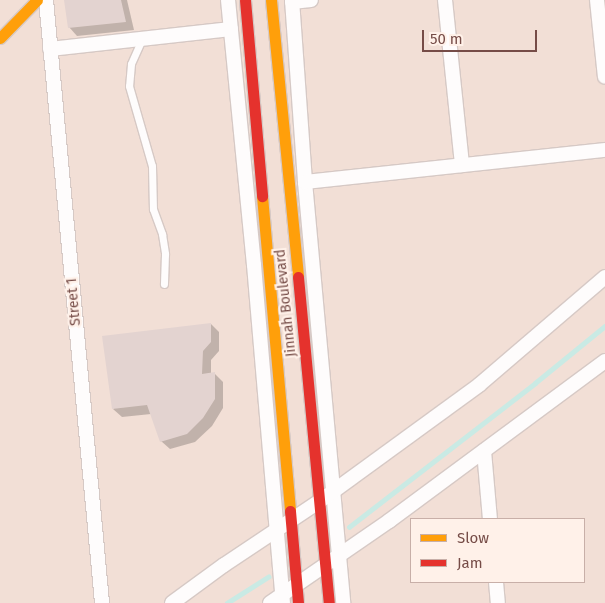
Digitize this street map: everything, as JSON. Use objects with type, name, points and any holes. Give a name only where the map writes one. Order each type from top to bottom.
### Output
[{"type":"street","points":[[0,38],[36,0]]},
{"type":"street","name":"Street 1","points":[[46,0],[102,603]]},
{"type":"street","points":[[228,0],[254,265],[283,598]]},
{"type":"street","name":"Jinnah Boulevard","points":[[246,0],[298,603]]},
{"type":"street","name":"Jinnah Boulevard","points":[[271,0],[329,603]]},
{"type":"street","points":[[311,0],[292,1],[305,182],[343,603]]},
{"type":"street","points":[[445,0],[462,165]]},
{"type":"street","points":[[598,0],[605,77]]},
{"type":"street","points":[[50,49],[231,29]]},
{"type":"street","points":[[305,182],[605,150]]},
{"type":"street","points":[[172,603],[224,565],[320,501],[479,385],[605,277]]},
{"type":"street","points":[[270,603],[283,598],[296,584],[484,451],[605,362]]},
{"type":"street","points":[[484,451],[490,518]]},
{"type":"street","points":[[496,583],[498,603]]},
{"type":"lane","points":[[142,39],[132,64],[129,86],[152,166],[153,209],[162,234],[165,254],[164,284]]},
{"type":"shaded area","points":[[0,0],[605,0],[605,603],[0,603]]},
{"type":"building","points":[[64,0],[121,0],[126,22],[68,28]]},
{"type":"building","points":[[211,323],[211,342],[203,351],[202,374],[215,372],[215,399],[203,418],[187,434],[160,442],[147,405],[112,409],[102,336]]},
{"type":"waterway","points":[[349,527],[535,383],[605,326]]},
{"type":"waterway","points":[[227,603],[268,577]]},
{"type":"traffic: slow","points":[[0,38],[37,0]]},
{"type":"traffic: slow","points":[[271,0],[298,277]]},
{"type":"traffic: slow","points":[[262,196],[290,511]]},
{"type":"traffic: jam","points":[[245,0],[262,196]]},
{"type":"traffic: jam","points":[[298,277],[329,603]]},
{"type":"traffic: jam","points":[[290,511],[298,603]]}]
